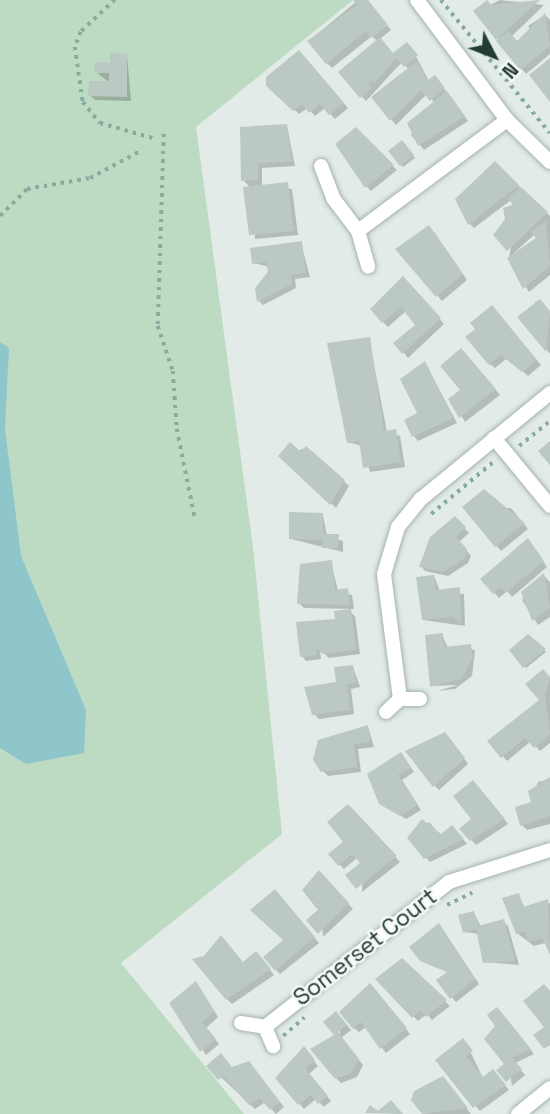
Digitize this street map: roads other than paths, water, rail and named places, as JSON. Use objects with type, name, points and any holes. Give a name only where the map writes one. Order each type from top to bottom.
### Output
[{"type":"street","points":[[417,0],[508,120],[550,162]]},
{"type":"street","points":[[358,231],[508,120]]},
{"type":"street","points":[[321,166],[332,198],[358,231],[368,267]]},
{"type":"street","points":[[400,699],[385,586],[392,539],[412,508],[550,393]]},
{"type":"street","points":[[494,439],[550,506]]},
{"type":"street","points":[[386,712],[400,699],[420,699]]},
{"type":"street","name":"Somerset Court","points":[[265,1027],[439,889],[550,850]]},
{"type":"street","points":[[241,1023],[265,1027],[272,1044]]},
{"type":"street","points":[[518,1114],[550,1088]]},
{"type":"water","points":[[0,342],[9,348],[5,429],[21,556],[86,710],[84,753],[26,764],[0,748]]}]
